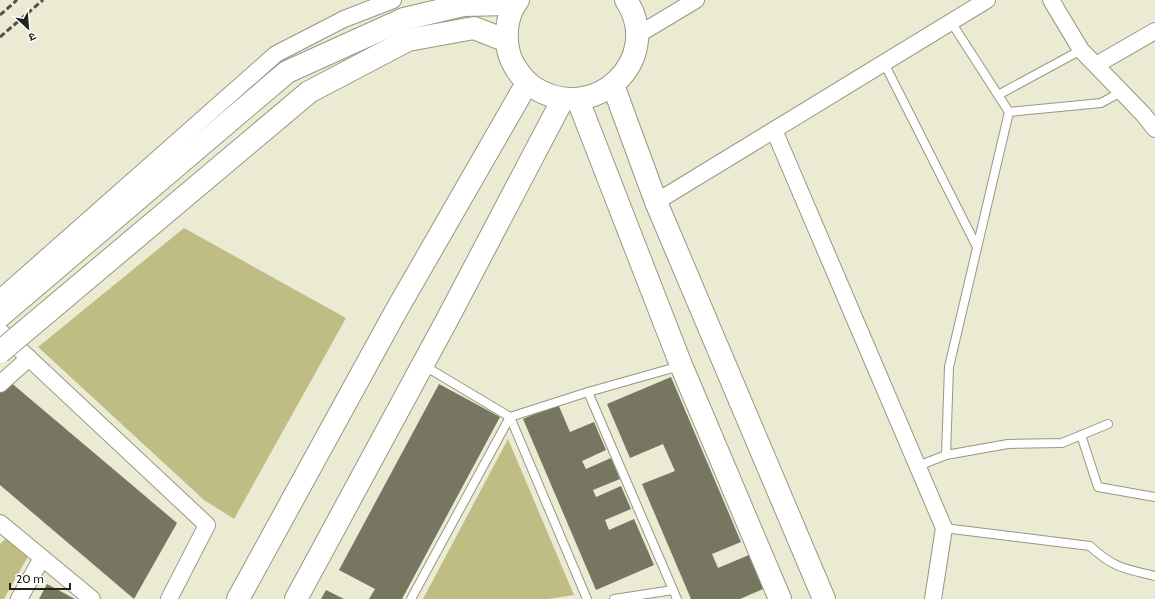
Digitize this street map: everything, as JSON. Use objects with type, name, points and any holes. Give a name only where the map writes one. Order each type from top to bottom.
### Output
[{"type":"street","points":[[0,298],[276,54],[344,19],[393,0]]},
{"type":"street","points":[[636,36],[696,0]]},
{"type":"street","points":[[656,202],[987,0]]},
{"type":"street","points":[[1050,0],[1081,50],[1155,129]]},
{"type":"street","points":[[0,316],[287,72],[404,18],[462,6],[516,2],[508,22],[507,41],[513,64],[527,82],[544,94],[570,100],[596,95],[613,85],[628,66],[633,55],[636,36],[635,20],[629,2]]},
{"type":"street","points":[[0,352],[308,92],[408,40],[474,28],[507,41]]},
{"type":"street","points":[[1096,65],[1155,31]]},
{"type":"street","points":[[238,599],[389,325],[527,82]]},
{"type":"street","points":[[613,85],[656,202],[824,599]]},
{"type":"street","points":[[296,599],[423,365],[570,100]]},
{"type":"street","points":[[570,100],[780,599]]},
{"type":"street","points":[[774,130],[944,528],[933,599]]},
{"type":"street","points":[[0,331],[207,525],[170,599]]},
{"type":"street","points":[[0,384],[29,358]]},
{"type":"street","points":[[1,526],[92,599]]},
{"type":"street","points":[[19,599],[42,558]]},
{"type":"lane","points":[[946,455],[949,367],[1009,112],[950,22]]},
{"type":"lane","points":[[998,95],[1081,50]]},
{"type":"lane","points":[[884,63],[978,247]]},
{"type":"lane","points":[[1009,112],[1101,103],[1121,92]]},
{"type":"lane","points":[[423,365],[510,417],[587,599]]},
{"type":"lane","points":[[411,599],[510,417],[588,392],[681,366]]},
{"type":"lane","points":[[588,392],[677,599]]},
{"type":"lane","points":[[918,466],[946,455],[1008,444],[1062,443],[1108,424]]},
{"type":"lane","points":[[1081,434],[1098,487],[1155,497]]},
{"type":"lane","points":[[944,528],[1090,546],[1104,559],[1121,567],[1155,576]]},
{"type":"lane","points":[[614,599],[673,590]]},
{"type":"shaded area","points":[[184,228],[346,318],[234,519],[204,500],[38,347]]},
{"type":"shaded area","points":[[508,439],[574,595],[548,599],[423,599]]},
{"type":"shaded area","points":[[10,535],[31,551],[4,599],[0,599],[0,544]]},
{"type":"building","points":[[671,377],[741,542],[712,554],[718,568],[749,555],[763,589],[740,599],[691,599],[642,484],[675,471],[663,444],[630,458],[607,404]]},
{"type":"building","points":[[9,381],[177,523],[134,599],[0,485],[0,391]]},
{"type":"building","points":[[439,384],[500,417],[402,599],[369,599],[375,589],[339,570]]},
{"type":"building","points":[[558,404],[570,432],[594,422],[606,450],[582,461],[586,469],[611,458],[620,479],[593,490],[596,497],[621,486],[631,509],[605,520],[609,530],[634,519],[654,565],[596,590],[523,419]]},
{"type":"building","points":[[47,584],[75,599],[39,599]]},
{"type":"building","points":[[326,590],[344,599],[321,599]]},
{"type":"railway","points":[[0,15],[17,0]]},
{"type":"railway","points":[[0,37],[43,0]]}]
